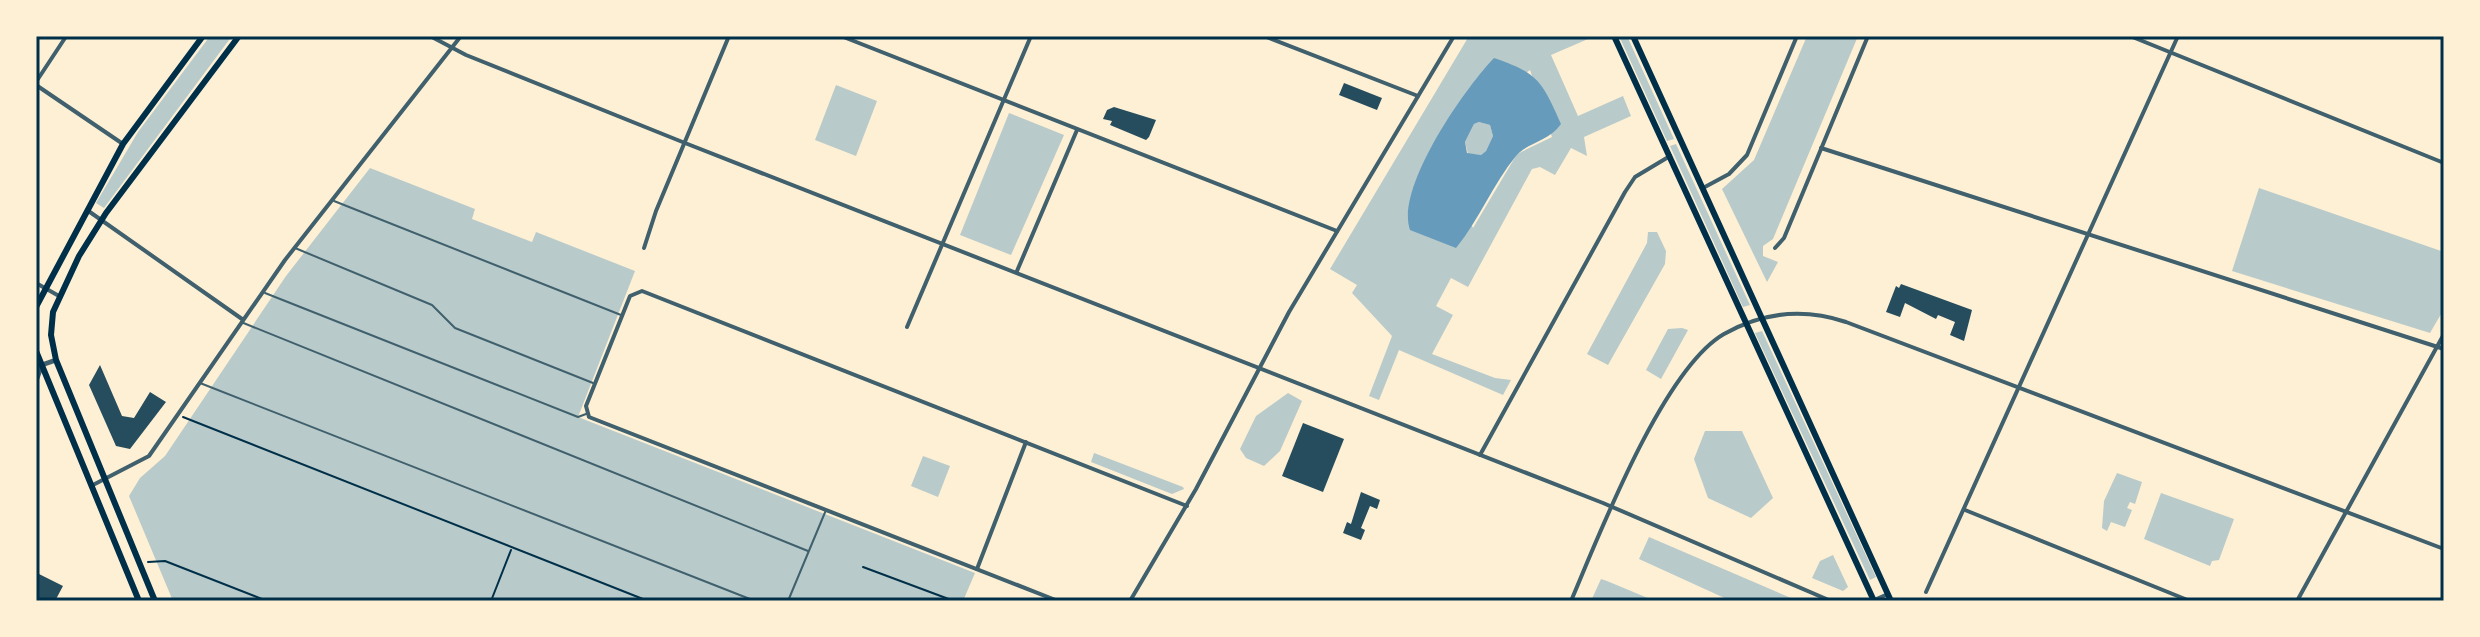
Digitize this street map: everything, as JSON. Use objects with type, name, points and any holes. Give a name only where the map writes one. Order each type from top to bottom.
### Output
[{"type":"main road","points":[[36,307],[43,288],[123,144],[203,36]]},
{"type":"main road","points":[[155,601],[56,360],[52,323],[59,296],[101,220],[239,36]]},
{"type":"main road","points":[[1614,36],[1873,601]]},
{"type":"main road","points":[[1633,36],[1890,597]]},
{"type":"main road","points":[[36,351],[38,367],[139,601]]},
{"type":"street","points":[[430,36],[450,47],[685,143],[1611,507],[1831,601]]},
{"type":"street","points":[[91,486],[149,456],[262,291],[461,36]]},
{"type":"street","points":[[644,248],[647,233],[729,36]]},
{"type":"street","points":[[841,36],[1337,231]]},
{"type":"street","points":[[907,327],[1031,36]]},
{"type":"street","points":[[1264,36],[1418,96]]},
{"type":"street","points":[[1130,601],[1187,506],[1262,369],[1289,312],[1454,36]]},
{"type":"street","points":[[1703,188],[1729,174],[1747,155],[1797,36]]},
{"type":"street","points":[[1775,248],[1784,238],[1868,36]]},
{"type":"street","points":[[2130,36],[2444,163]]},
{"type":"street","points":[[1926,592],[2178,36]]},
{"type":"street","points":[[65,38],[36,83],[123,144]]},
{"type":"street","points":[[1016,272],[1077,130]]},
{"type":"street","points":[[1821,148],[2444,349]]},
{"type":"street","points":[[1480,455],[1625,192],[1635,177],[1670,156]]},
{"type":"street","points":[[86,209],[241,320]]},
{"type":"street","points":[[36,283],[59,296]]},
{"type":"street","points":[[1058,601],[593,419],[587,413],[595,384],[630,296],[642,291],[1187,506]]},
{"type":"street","points":[[1571,601],[1611,507],[1688,367],[1722,335],[1785,313],[1823,314],[2444,549]]},
{"type":"street","points":[[2297,601],[2444,334]]},
{"type":"street","points":[[36,381],[38,367],[56,360]]},
{"type":"street","points":[[977,569],[1026,442]]},
{"type":"street","points":[[1965,510],[2190,601]]},
{"type":"street","points":[[1873,601],[1890,597]]},
{"type":"lane","points":[[331,199],[622,316]]},
{"type":"lane","points":[[294,248],[304,255],[432,305],[455,328],[595,384]]},
{"type":"lane","points":[[262,291],[578,417],[587,413]]},
{"type":"lane","points":[[241,320],[808,551]]},
{"type":"lane","points":[[199,382],[755,601]]},
{"type":"lane","points":[[788,601],[826,510]]},
{"type":"path","points":[[178,415],[648,601]]},
{"type":"path","points":[[491,601],[512,548]]},
{"type":"path","points":[[139,565],[157,559],[267,601]]},
{"type":"path","points":[[863,567],[954,601]]},
{"type":"shaded area","points":[[210,36],[232,36],[104,208],[96,203],[138,132]]},
{"type":"shaded area","points":[[1469,36],[1595,36],[1551,55],[1578,116],[1623,96],[1631,116],[1584,137],[1587,156],[1571,148],[1555,175],[1540,167],[1532,169],[1468,287],[1451,278],[1436,306],[1453,315],[1432,354],[1495,378],[1511,380],[1503,395],[1399,350],[1379,400],[1369,396],[1392,336],[1352,293],[1357,285],[1330,269]],"holes":[[[1530,70],[1552,137],[1517,154],[1473,228],[1432,149]]]},
{"type":"shaded area","points":[[1619,36],[1627,36],[1674,139],[1667,141]]},
{"type":"shaded area","points":[[1807,36],[1858,36],[1773,239],[1763,246],[1763,256],[1778,262],[1767,282],[1722,189],[1754,160]]},
{"type":"shaded area","points":[[836,85],[877,101],[856,156],[815,140]]},
{"type":"shaded area","points":[[1009,113],[1064,135],[1011,255],[960,235]]},
{"type":"shaded area","points":[[1474,124],[1490,125],[1493,136],[1481,155],[1468,154],[1465,142]]},
{"type":"shaded area","points":[[1676,144],[1750,305],[1743,307],[1670,146]]},
{"type":"shaded area","points":[[370,168],[475,209],[472,219],[532,242],[536,232],[635,271],[578,417],[975,573],[963,601],[173,601],[129,496],[140,478],[165,456],[286,276]]},
{"type":"shaded area","points":[[2259,188],[2444,252],[2444,309],[2430,333],[2232,271]]},
{"type":"shaded area","points":[[1648,232],[1657,232],[1666,251],[1665,264],[1608,365],[1587,354],[1647,243]]},
{"type":"shaded area","points":[[1668,329],[1688,330],[1661,379],[1646,370]]},
{"type":"shaded area","points":[[1762,331],[1876,577],[1870,580],[1755,333]]},
{"type":"shaded area","points":[[1288,393],[1302,401],[1280,451],[1264,466],[1246,458],[1240,449],[1256,416]]},
{"type":"shaded area","points":[[1705,431],[1742,431],[1773,498],[1751,518],[1708,498],[1694,459]]},
{"type":"shaded area","points":[[1094,453],[1184,489],[1172,494],[1091,462]]},
{"type":"shaded area","points":[[923,456],[950,466],[938,497],[911,486]]},
{"type":"shaded area","points":[[2117,473],[2142,482],[2135,504],[2130,502],[2127,508],[2132,510],[2125,527],[2111,522],[2107,531],[2102,528],[2104,501]]},
{"type":"shaded area","points":[[2161,493],[2234,519],[2219,560],[2212,561],[2210,566],[2144,539]]},
{"type":"shaded area","points":[[1649,537],[1798,601],[1731,601],[1639,559]]},
{"type":"shaded area","points":[[1833,555],[1848,587],[1843,591],[1812,578],[1820,561]]},
{"type":"shaded area","points":[[1601,579],[1607,581],[1655,601],[1591,601]]},
{"type":"water","points":[[1494,58],[1530,74],[1543,88],[1561,124],[1550,135],[1516,156],[1456,248],[1410,230],[1408,212],[1422,165],[1481,72]],"holes":[[[1474,124],[1490,125],[1493,136],[1486,151],[1481,155],[1467,153],[1465,142]]]},
{"type":"building","points":[[1344,83],[1382,98],[1377,110],[1339,95]]},
{"type":"building","points":[[1114,107],[1156,120],[1149,137],[1146,140],[1103,119],[1107,110]]},
{"type":"building","points":[[1901,284],[1972,310],[1964,341],[1950,335],[1955,322],[1938,315],[1936,319],[1905,303],[1900,317],[1886,312],[1896,286],[1899,288]]},
{"type":"building","points":[[100,365],[122,416],[134,418],[150,392],[166,402],[130,449],[116,446],[89,385]]},
{"type":"building","points":[[1303,423],[1344,439],[1323,492],[1282,476]]},
{"type":"building","points":[[1361,492],[1380,500],[1377,509],[1370,506],[1361,528],[1365,530],[1361,540],[1343,533],[1347,522],[1351,524]]},
{"type":"building","points":[[37,573],[63,586],[55,601],[36,601]]}]
